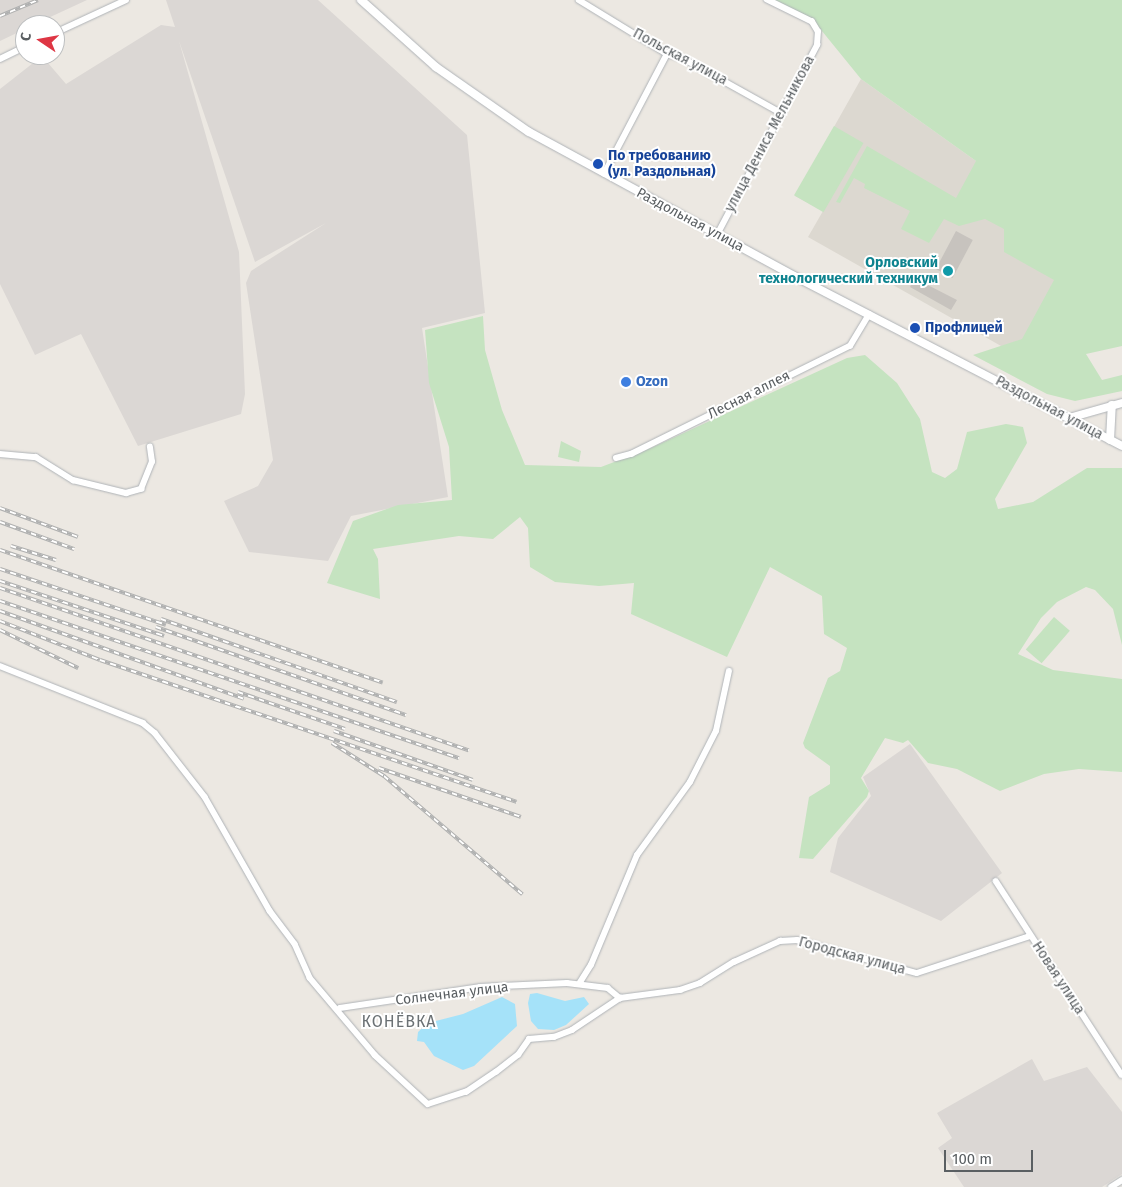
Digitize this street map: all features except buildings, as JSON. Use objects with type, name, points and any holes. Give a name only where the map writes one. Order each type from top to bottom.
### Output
[{"type":"main road","name":"Раздольная улица","points":[[362,0],[436,67],[488,106],[604,174],[717,235],[1122,446]]},
{"type":"main road","points":[[1070,418],[1122,402]]},
{"type":"main road","points":[[1110,440],[1112,405]]},
{"type":"street","points":[[65,28],[126,0]]},
{"type":"street","name":"Польская улица","points":[[579,0],[667,54],[684,59],[781,113]]},
{"type":"street","name":"улица Дениса Мельникова","points":[[717,235],[817,45],[818,32],[812,22],[767,0]]},
{"type":"street","points":[[0,59],[15,52]]},
{"type":"street","points":[[604,174],[667,54]]},
{"type":"street","name":"Лесная аллея","points":[[616,458],[632,454],[850,346],[869,314]]},
{"type":"street","points":[[0,454],[36,458],[73,480],[126,492],[141,489],[152,462],[150,447]]},
{"type":"street","points":[[0,666],[143,724],[155,733],[205,797],[270,911],[295,944],[305,971],[340,1008],[375,1055],[423,1102],[434,1104],[466,1092],[518,1055],[529,1039],[554,1037],[572,1030],[620,998]]},
{"type":"street","points":[[579,984],[591,965],[643,843],[676,804],[702,759],[721,714],[729,671]]},
{"type":"street","name":"Новая улица","points":[[996,881],[1122,1076]]},
{"type":"street","name":"Городская улица","points":[[620,998],[680,990],[700,983],[734,962],[780,941],[798,940],[917,973],[1030,936]]},
{"type":"street","name":"Солнечная улица","points":[[340,1008],[480,987],[579,984],[608,988],[620,998]]},
{"type":"street","points":[[1111,1187],[1122,1180]]},
{"type":"shaded area","points":[[0,0],[87,0],[55,15],[15,15],[15,34],[0,41]]},
{"type":"shaded area","points":[[166,0],[318,0],[467,135],[485,313],[422,328],[448,497],[351,516],[328,561],[249,552],[224,501],[258,486],[273,460],[246,283],[251,271],[326,223],[255,262],[179,41],[239,252],[245,394],[241,414],[138,446],[81,334],[35,355],[0,284],[0,89],[31,65],[50,65],[66,84],[161,25],[175,27]]},
{"type":"shaded area","points":[[861,79],[976,161],[1060,279],[1017,355],[808,237],[823,211],[795,196]]},
{"type":"shaded area","points":[[910,744],[1002,873],[941,921],[830,872],[838,838],[871,796],[863,777]]},
{"type":"shaded area","points":[[1032,1059],[1044,1081],[1087,1067],[1122,1112],[1122,1174],[1102,1187],[964,1187],[938,1148],[952,1138],[937,1113]]},
{"type":"green space","points":[[774,0],[1122,0],[1122,346],[1086,354],[1102,380],[1122,375],[1122,391],[1075,401],[1047,394],[973,355],[1022,339],[1054,280],[1004,252],[1004,229],[985,219],[959,226],[944,219],[929,243],[901,229],[910,211],[864,188],[865,184],[854,178],[840,203],[836,202],[867,146],[956,198],[976,161],[861,79],[813,20]]},
{"type":"green space","points":[[834,126],[863,143],[823,212],[794,195]]},
{"type":"green space","points":[[483,316],[485,350],[502,410],[525,465],[601,467],[651,448],[847,358],[865,355],[897,383],[920,419],[932,472],[945,478],[957,469],[967,432],[1006,424],[1023,427],[1027,443],[995,499],[998,509],[1033,502],[1087,468],[1122,468],[1122,645],[1113,609],[1095,590],[1086,587],[1057,602],[1041,618],[1018,654],[1053,670],[1122,679],[1122,772],[1079,769],[1044,774],[1000,791],[957,769],[928,763],[908,740],[903,743],[885,738],[861,778],[869,791],[867,797],[813,859],[799,858],[809,797],[830,784],[830,766],[805,748],[803,743],[828,678],[840,671],[847,648],[824,634],[822,596],[770,567],[727,657],[631,614],[634,583],[599,586],[555,582],[530,567],[528,528],[520,517],[493,539],[459,536],[373,549],[378,559],[380,599],[327,583],[353,521],[398,505],[452,500],[449,447],[429,383],[425,330]]},
{"type":"green space","points":[[561,441],[581,451],[579,462],[558,457]]},
{"type":"green space","points":[[1054,617],[1070,631],[1042,663],[1026,649]]},
{"type":"water","points":[[537,993],[565,1001],[584,997],[589,1004],[566,1025],[554,1030],[538,1029],[531,1021],[528,1003],[530,994]]},
{"type":"water","points":[[502,997],[515,1004],[517,1026],[474,1066],[463,1070],[434,1056],[424,1042],[417,1041],[418,1032],[428,1023],[463,1014]]},
{"type":"railway","points":[[0,16],[38,0]]},
{"type":"railway","points":[[0,508],[78,537]]},
{"type":"railway","points":[[0,522],[74,549]]},
{"type":"railway","points":[[11,546],[56,560]]},
{"type":"railway","points":[[0,550],[383,683]]},
{"type":"railway","points":[[0,569],[166,625]]},
{"type":"railway","points":[[0,581],[164,636]]},
{"type":"railway","points":[[0,588],[469,750]]},
{"type":"railway","points":[[0,601],[459,758]]},
{"type":"railway","points":[[0,611],[244,699]]},
{"type":"railway","points":[[161,619],[397,702]]},
{"type":"railway","points":[[0,621],[100,660],[516,802]]},
{"type":"railway","points":[[156,627],[406,715]]},
{"type":"railway","points":[[0,630],[78,668]]},
{"type":"railway","points":[[238,692],[345,729]]},
{"type":"railway","points":[[334,731],[473,780]]},
{"type":"railway","points":[[332,743],[384,776],[522,894]]},
{"type":"railway","points":[[379,768],[521,817]]},
{"type":"place","name":"По требованию (ул. Раздольная)","points":[[598,164]]},
{"type":"place","name":"Орловский технологический техникум","points":[[948,271]]},
{"type":"place","name":"Профлицей","points":[[915,328]]},
{"type":"place","name":"Ozon","points":[[626,382]]},
{"type":"district","name":"КОНЁВКА","points":[[399,1022]]}]
